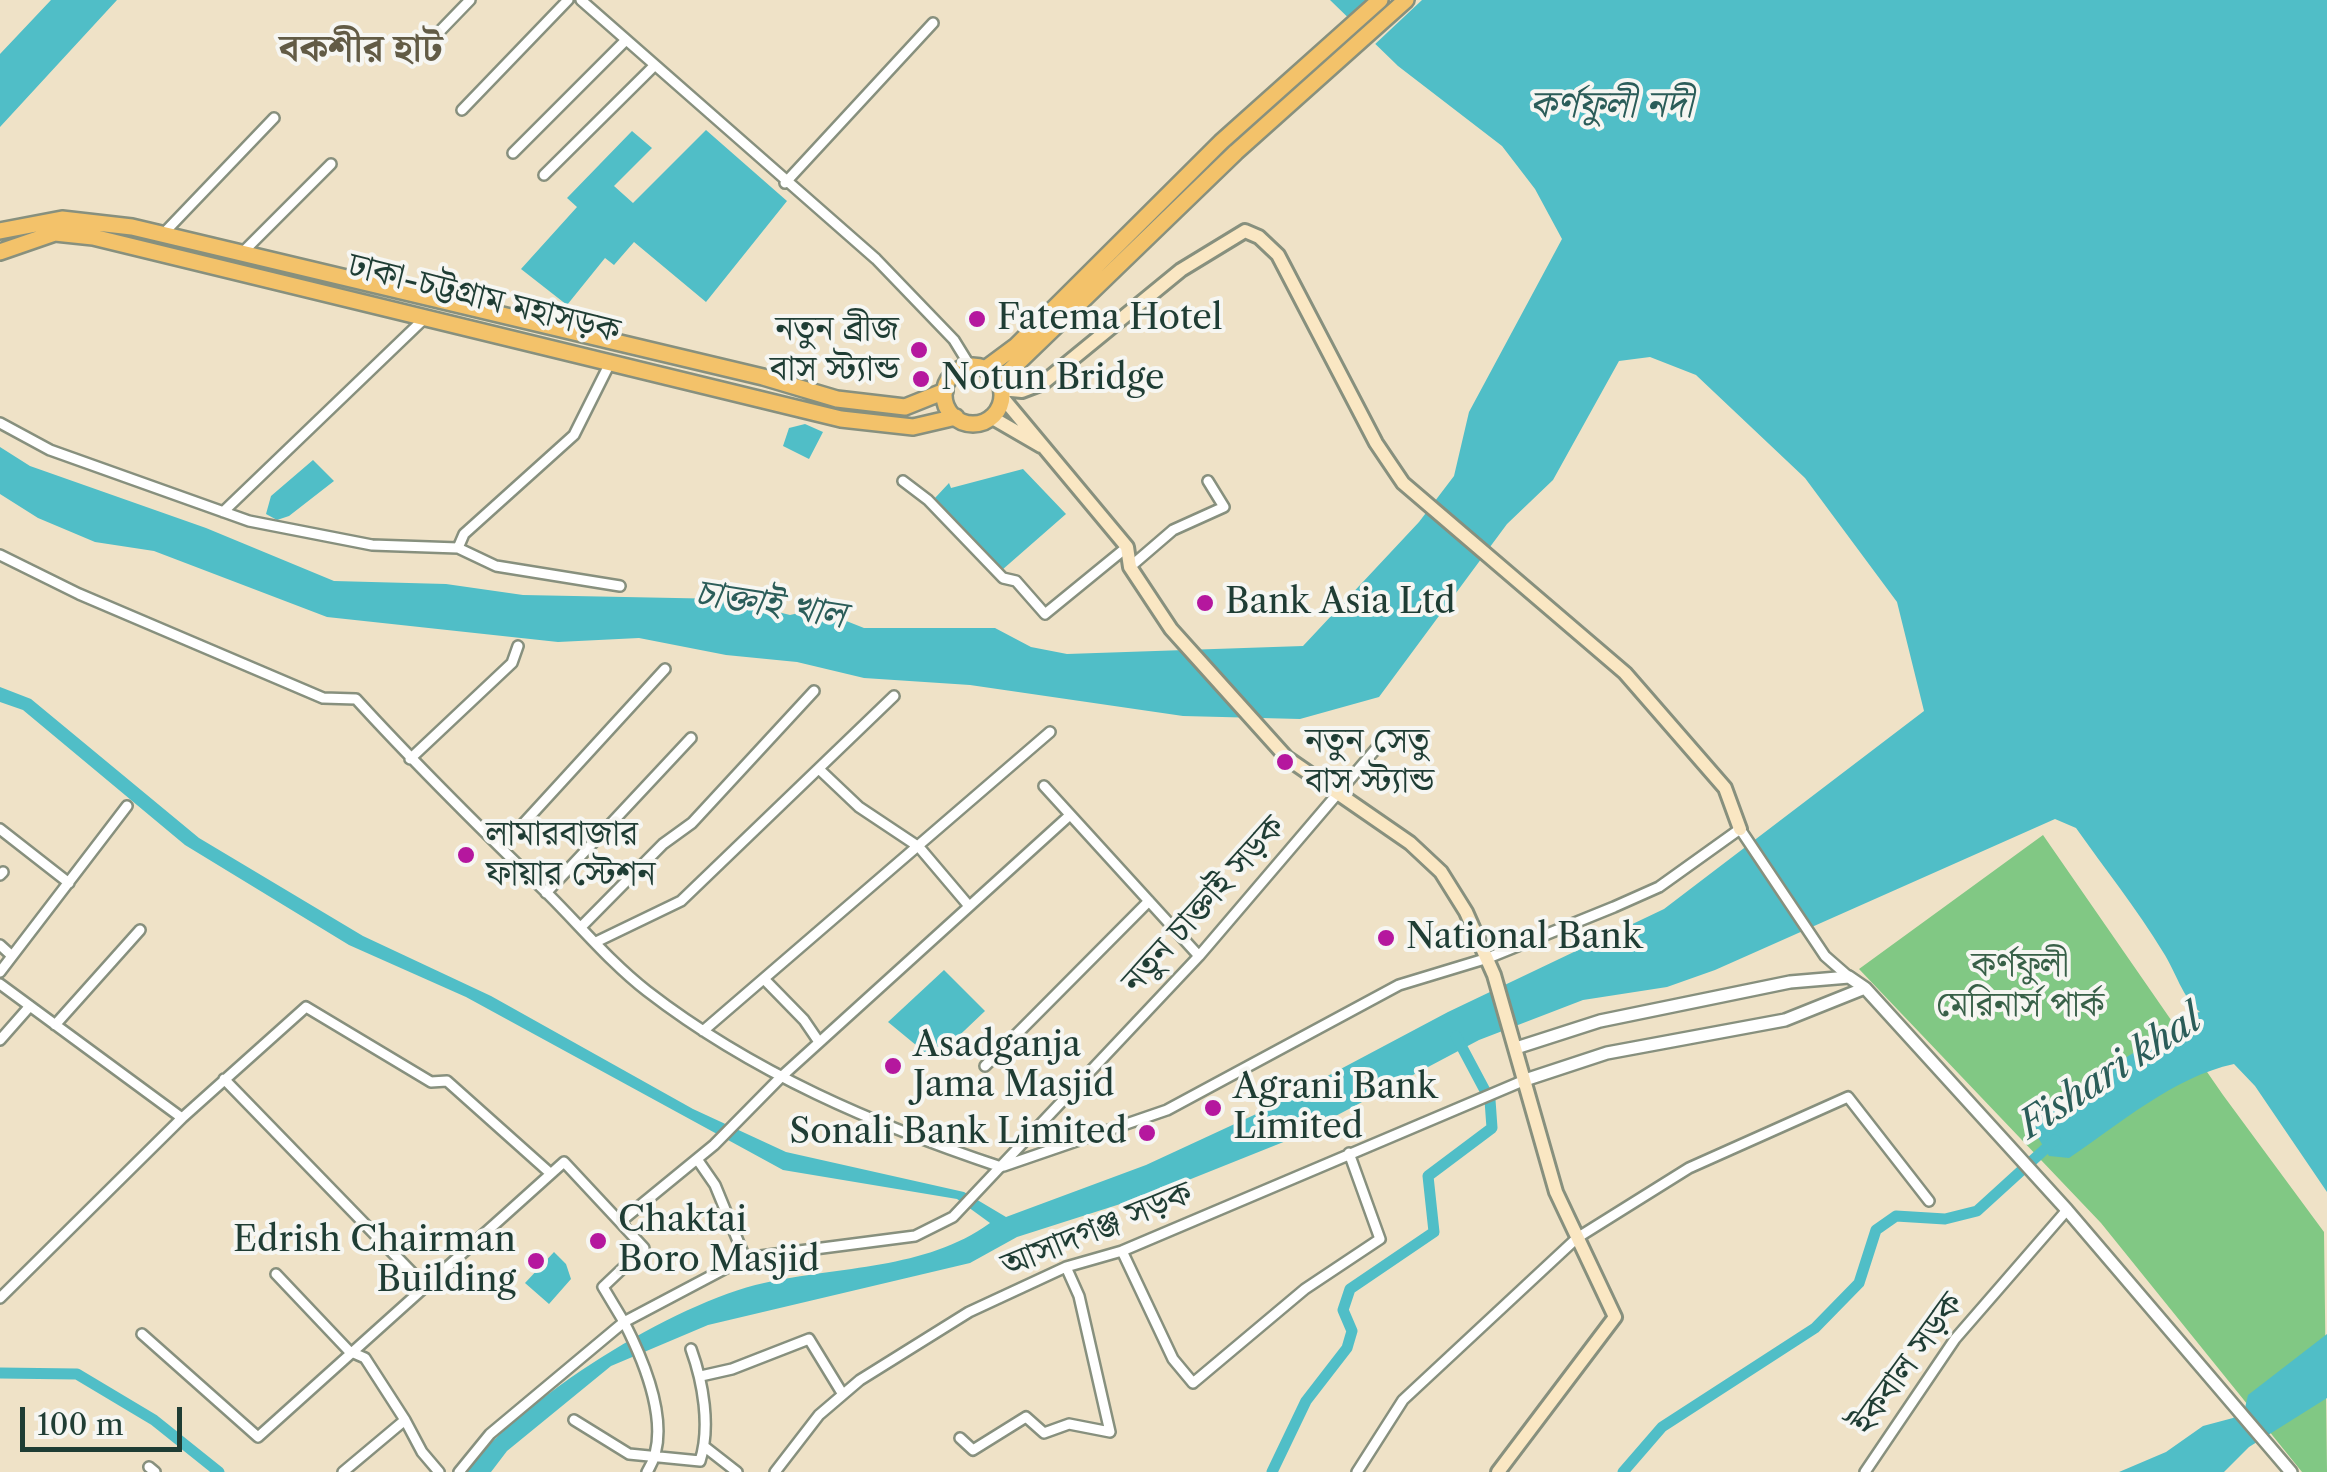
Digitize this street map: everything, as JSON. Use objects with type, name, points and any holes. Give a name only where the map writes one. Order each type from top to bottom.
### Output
[{"type":"highway","name":"ঢাকা-চট্টগ্রাম মহাসড়ক","points":[[0,232],[62,219],[163,234],[837,398],[906,407],[945,392],[952,375],[977,367],[1016,346],[1221,142],[1380,0]]},
{"type":"highway","points":[[991,417],[1001,389],[1236,152],[1406,0]]},
{"type":"highway","name":"ঢাকা-চট্টগ্রাম মহাসড়ক","points":[[0,252],[55,234],[142,246],[841,419],[913,427],[956,417],[976,424],[991,417]]},
{"type":"highway","points":[[210,264],[216,245]]},
{"type":"highway","points":[[977,367],[1001,389]]},
{"type":"highway","points":[[945,392],[947,406],[956,417]]},
{"type":"main road","points":[[1001,389],[1022,391],[1043,383],[1181,270],[1245,231],[1260,236],[1278,255],[1376,443],[1403,483],[1624,674],[1725,788],[1740,829]]},
{"type":"main road","points":[[1001,389],[1127,548],[1130,567],[1170,629],[1287,758],[1342,792],[1441,872],[1488,958],[1525,1080],[1536,1132],[1577,1238],[1615,1317],[1498,1472]]},
{"type":"main road","points":[[991,417],[1048,450]]},
{"type":"street","points":[[412,60],[470,0]]},
{"type":"street","points":[[462,110],[568,0]]},
{"type":"street","points":[[581,0],[876,259],[977,367]]},
{"type":"street","points":[[785,183],[932,24]]},
{"type":"street","points":[[512,153],[626,40]]},
{"type":"street","points":[[544,175],[654,66]]},
{"type":"street","points":[[163,234],[274,118]]},
{"type":"street","points":[[243,252],[331,164]]},
{"type":"street","points":[[222,512],[427,316]]},
{"type":"street","points":[[458,548],[464,534],[574,435],[611,361]]},
{"type":"street","points":[[0,423],[50,450],[222,512],[372,545],[458,548],[496,566],[620,586]]},
{"type":"street","points":[[903,481],[928,500],[1003,578],[1016,581],[1045,614],[1127,548]]},
{"type":"street","points":[[1130,567],[1174,530],[1224,507],[1208,481]]},
{"type":"street","points":[[0,555],[78,594],[323,698],[356,699],[410,759],[644,990],[781,1077],[896,1132],[1001,1167],[1167,1110],[1399,985],[1488,958],[1658,886],[1740,829],[1825,956],[1865,988],[2007,1142],[2212,1375],[2291,1472]]},
{"type":"street","points":[[410,759],[512,662],[518,646]]},
{"type":"street","points":[[501,848],[665,669]]},
{"type":"street","points":[[581,926],[663,844],[692,822],[814,691]]},
{"type":"street","points":[[596,942],[681,901],[894,696]]},
{"type":"street","points":[[704,1031],[1050,732]]},
{"type":"street","name":"নতুন চাক্তাই সড়ক","points":[[745,1258],[914,1236],[954,1217],[1198,956],[1386,737]]},
{"type":"street","points":[[546,892],[691,738]]},
{"type":"street","points":[[820,770],[859,807],[919,847],[969,906]]},
{"type":"street","points":[[1044,786],[1198,956]]},
{"type":"street","points":[[0,972],[127,806]]},
{"type":"street","points":[[620,1222],[714,1145],[818,1042],[1070,815]]},
{"type":"street","points":[[0,830],[69,882]]},
{"type":"street","points":[[985,1066],[1149,901]]},
{"type":"street","points":[[55,1025],[140,930]]},
{"type":"street","points":[[0,946],[12,956]]},
{"type":"street","points":[[1515,1045],[1600,1022],[1790,982],[1849,977]]},
{"type":"street","points":[[764,980],[804,1020],[818,1042]]},
{"type":"street","points":[[0,984],[182,1118]]},
{"type":"street","points":[[1525,1080],[1607,1053],[1785,1020],[1865,988]]},
{"type":"street","points":[[0,1040],[30,1006]]},
{"type":"street","points":[[0,1298],[182,1118],[306,1006],[431,1082],[447,1081],[550,1173]]},
{"type":"street","points":[[224,1079],[424,1285]]},
{"type":"street","name":"আসাদগঞ্জ সড়ক","points":[[775,1472],[842,1393],[969,1312],[1066,1267],[1122,1251],[1525,1080]]},
{"type":"street","points":[[1357,1472],[1402,1400],[1577,1238],[1689,1168],[1848,1097],[1929,1201]]},
{"type":"street","points":[[1122,1251],[1173,1359],[1193,1382],[1305,1289],[1380,1239],[1349,1153]]},
{"type":"street","points":[[459,1472],[490,1434],[626,1326],[745,1258],[715,1185],[697,1159]]},
{"type":"street","points":[[142,1334],[258,1437],[349,1350],[564,1162],[644,1248],[603,1287],[644,1360],[657,1454],[646,1472]]},
{"type":"street","name":"ইকবাল সড়ক","points":[[1865,1472],[1944,1354],[2067,1210]]},
{"type":"street","points":[[960,1438],[973,1450],[1026,1416],[1044,1433],[1070,1424],[1110,1432],[1079,1296],[1066,1267]]},
{"type":"street","points":[[276,1274],[349,1350],[365,1358],[422,1452],[439,1472]]},
{"type":"street","points":[[701,1376],[808,1339],[842,1393]]},
{"type":"street","points":[[574,1420],[629,1454],[700,1461],[705,1447],[701,1376],[691,1349]]},
{"type":"street","points":[[344,1472],[404,1420]]},
{"type":"street","points":[[705,1447],[737,1472]]},
{"type":"green space","name":"কর্ণফুলী মেরিনার্স পার্ক","points":[[2043,835],[2223,1095],[2324,1232],[2327,1472],[2302,1472],[2101,1223],[1859,969]]},
{"type":"water","points":[[51,0],[117,0],[0,127],[0,54]]},
{"type":"water","name":"কর্ণফুলী নদী","points":[[1330,0],[2327,0],[2327,1192],[2255,1086],[2234,1064],[2168,1090],[2069,1158],[2049,1156],[2027,1119],[2180,1024],[2189,1014],[2200,1012],[2188,999],[2143,920],[2076,828],[2055,819],[1715,970],[1667,987],[1583,1000],[1479,1040],[1296,1137],[1161,1191],[1017,1237],[970,1263],[708,1325],[611,1366],[507,1451],[491,1472],[465,1472],[490,1443],[561,1385],[644,1332],[687,1311],[764,1283],[881,1264],[938,1250],[990,1223],[957,1199],[783,1170],[466,997],[349,945],[185,845],[23,710],[0,702],[0,687],[31,699],[199,838],[363,936],[491,996],[693,1109],[786,1152],[964,1192],[1006,1217],[1146,1165],[1254,1115],[1448,1012],[1664,909],[1924,711],[1897,602],[1805,478],[1696,375],[1650,357],[1619,361],[1553,480],[1507,524],[1379,697],[1300,719],[1183,716],[970,685],[864,678],[797,662],[726,655],[639,638],[558,642],[327,617],[154,551],[95,542],[38,518],[0,494],[0,447],[30,466],[206,528],[334,581],[446,584],[523,595],[726,599],[790,615],[816,609],[864,628],[995,628],[1031,647],[1067,654],[1303,646],[1419,522],[1454,476],[1469,412],[1562,239],[1535,189],[1502,146],[1398,66]]},
{"type":"water","points":[[706,130],[787,201],[706,302],[634,242],[614,265],[605,258],[567,305],[521,269],[577,207],[567,198],[632,131],[652,148],[614,186],[633,203]]},
{"type":"water","points":[[805,424],[823,432],[809,459],[783,446],[789,428]]},
{"type":"water","points":[[313,460],[334,481],[289,516],[277,520],[266,514],[271,496]]},
{"type":"water","points":[[1023,469],[1066,514],[1002,570],[935,498],[949,483],[951,488]]},
{"type":"water","points":[[944,970],[985,1011],[945,1049],[928,1055],[888,1022]]},
{"type":"water","points":[[554,1252],[566,1264],[571,1279],[549,1304],[525,1283]]},
{"type":"water","points":[[2327,1334],[2327,1398],[2249,1447],[2224,1472],[2119,1472],[2166,1452],[2203,1426],[2233,1418],[2245,1408],[2248,1395]]},
{"type":"pier","points":[[1371,0],[1422,0],[1372,47],[1347,22]]},
{"type":"waterway","points":[[1272,1472],[1306,1401],[1347,1348],[1352,1331],[1343,1310],[1350,1289],[1434,1232],[1428,1176],[1492,1128],[1490,1100],[1456,1036]]},
{"type":"waterway","name":"Fishari khal","points":[[1623,1472],[1662,1427],[1815,1328],[1859,1283],[1876,1230],[1896,1216],[1945,1219],[1977,1211],[2055,1140]]},
{"type":"waterway","points":[[0,1373],[77,1374],[154,1420],[219,1472]]},
{"type":"place","name":"Fatema Hotel","points":[[977,319]]},
{"type":"place","name":"নতুন ব্রীজ বাস স্ট্যান্ড","points":[[919,350]]},
{"type":"place","name":"Notun Bridge","points":[[921,379]]},
{"type":"place","name":"Bank Asia Ltd","points":[[1205,603]]},
{"type":"place","name":"নতুন সেতু বাস স্ট্যান্ড","points":[[1285,762]]},
{"type":"place","name":"লামারবাজার ফায়ার স্টেশন","points":[[466,855]]},
{"type":"place","name":"National Bank","points":[[1386,938]]},
{"type":"place","name":"Asadganja Jama Masjid","points":[[893,1066]]},
{"type":"place","name":"Agrani Bank Limited","points":[[1213,1108]]},
{"type":"place","name":"Sonali Bank Limited","points":[[1147,1133]]},
{"type":"place","name":"Chaktai Boro Masjid","points":[[598,1241]]},
{"type":"place","name":"Edrish Chairman Building","points":[[536,1261]]},
{"type":"district","name":"বকশীর হাট","points":[[361,50]]},
{"type":"water label","name":"চাক্তাই খাল","points":[[770,605]]}]
